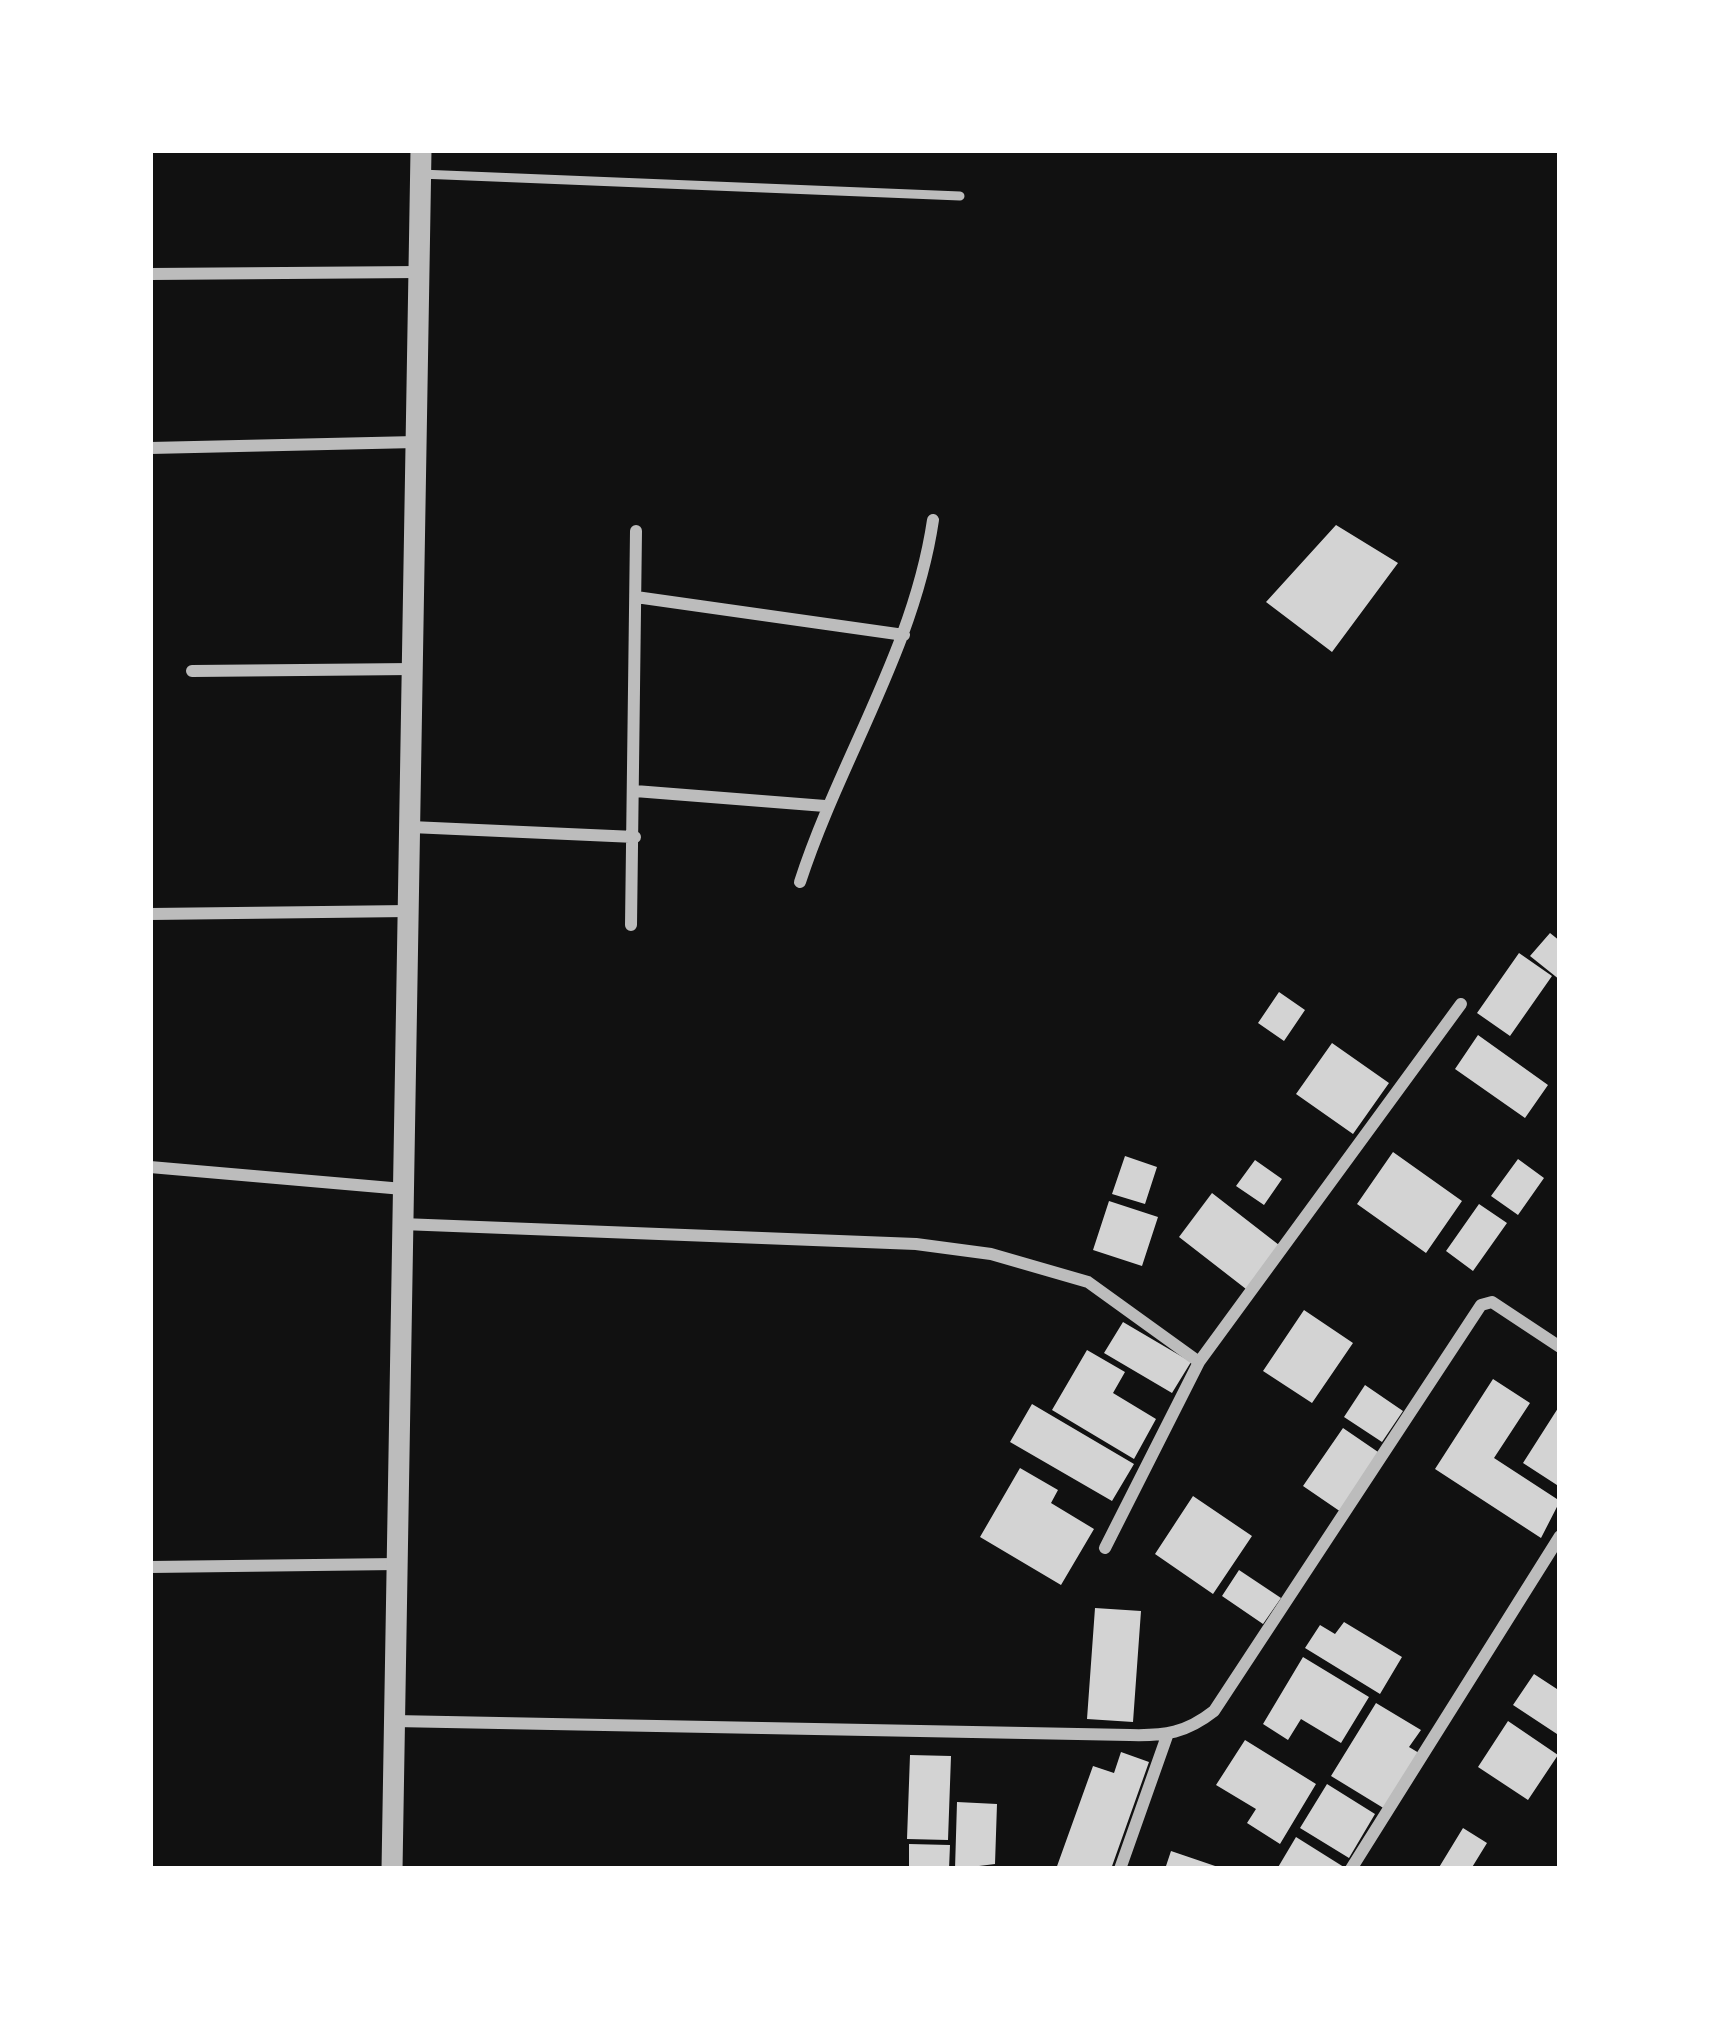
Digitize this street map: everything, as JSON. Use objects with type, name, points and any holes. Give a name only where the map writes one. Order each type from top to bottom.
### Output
[{"type":"street","points":[[392,1869],[421,150]]},
{"type":"street","points":[[150,274],[419,272]]},
{"type":"street","points":[[150,448],[416,442]]},
{"type":"street","points":[[800,882],[825,806],[904,635],[922,581],[934,520]]},
{"type":"street","points":[[631,925],[636,532]]},
{"type":"street","points":[[636,597],[904,635]]},
{"type":"street","points":[[192,671],[413,669]]},
{"type":"street","points":[[635,791],[825,806]]},
{"type":"street","points":[[411,827],[635,837]]},
{"type":"street","points":[[150,914],[409,911]]},
{"type":"street","points":[[1105,1549],[1199,1362],[1461,1004]]},
{"type":"street","points":[[150,1167],[403,1189]]},
{"type":"street","points":[[402,1224],[916,1244],[991,1254],[1088,1282],[1199,1362]]},
{"type":"street","points":[[394,1721],[1167,1736],[1192,1729],[1214,1712],[1481,1305],[1492,1302],[1560,1347]]},
{"type":"street","points":[[1352,1869],[1560,1536]]},
{"type":"street","points":[[150,1567],[397,1564]]},
{"type":"street","points":[[1120,1869],[1167,1736]]},
{"type":"lane","points":[[421,174],[960,196]]},
{"type":"building","points":[[1336,525],[1398,563],[1332,652],[1266,602]]},
{"type":"building","points":[[1550,933],[1560,941],[1560,980],[1530,956]]},
{"type":"building","points":[[1519,953],[1552,976],[1510,1036],[1477,1013]]},
{"type":"building","points":[[1279,992],[1305,1010],[1284,1041],[1258,1023]]},
{"type":"building","points":[[1478,1035],[1548,1085],[1525,1118],[1455,1069]]},
{"type":"building","points":[[1332,1043],[1389,1083],[1353,1134],[1296,1094]]},
{"type":"building","points":[[1393,1152],[1462,1201],[1426,1253],[1357,1204]]},
{"type":"building","points":[[1125,1156],[1157,1167],[1145,1204],[1112,1194]]},
{"type":"building","points":[[1518,1159],[1544,1178],[1518,1215],[1491,1196]]},
{"type":"building","points":[[1255,1160],[1282,1179],[1264,1205],[1236,1186]]},
{"type":"building","points":[[1212,1193],[1279,1245],[1246,1289],[1179,1237]]},
{"type":"building","points":[[1109,1201],[1158,1217],[1142,1266],[1093,1250]]},
{"type":"building","points":[[1479,1204],[1507,1223],[1473,1271],[1446,1251]]},
{"type":"building","points":[[1304,1310],[1353,1343],[1312,1403],[1263,1371]]},
{"type":"building","points":[[1123,1322],[1191,1362],[1172,1393],[1104,1353]]},
{"type":"building","points":[[1087,1350],[1125,1372],[1113,1393],[1156,1419],[1134,1459],[1052,1410]]},
{"type":"building","points":[[1493,1379],[1530,1403],[1494,1458],[1560,1501],[1541,1538],[1435,1469]]},
{"type":"building","points":[[1365,1385],[1403,1411],[1382,1442],[1344,1417]]},
{"type":"building","points":[[1032,1404],[1134,1464],[1112,1501],[1010,1442]]},
{"type":"building","points":[[1560,1405],[1560,1487],[1523,1463]]},
{"type":"building","points":[[1343,1428],[1381,1454],[1341,1512],[1303,1486]]},
{"type":"building","points":[[1020,1468],[1058,1490],[1051,1503],[1094,1529],[1061,1585],[980,1537]]},
{"type":"building","points":[[1193,1496],[1252,1536],[1213,1594],[1155,1554]]},
{"type":"building","points":[[1239,1570],[1281,1598],[1263,1624],[1222,1596]]},
{"type":"building","points":[[1095,1608],[1141,1611],[1133,1722],[1087,1719]]},
{"type":"building","points":[[1344,1622],[1402,1657],[1380,1694],[1305,1648],[1320,1625],[1335,1634]]},
{"type":"building","points":[[1303,1657],[1369,1697],[1341,1743],[1301,1719],[1288,1740],[1263,1724]]},
{"type":"building","points":[[1534,1674],[1560,1691],[1560,1736],[1513,1705]]},
{"type":"building","points":[[1376,1703],[1421,1730],[1409,1747],[1419,1753],[1385,1809],[1331,1776]]},
{"type":"building","points":[[1508,1721],[1558,1755],[1528,1800],[1478,1767]]},
{"type":"building","points":[[1245,1740],[1316,1784],[1280,1844],[1247,1823],[1256,1809],[1216,1785]]},
{"type":"building","points":[[1121,1752],[1149,1762],[1111,1869],[1056,1869],[1093,1766],[1114,1773]]},
{"type":"building","points":[[910,1755],[951,1756],[948,1840],[907,1839]]},
{"type":"building","points":[[1327,1784],[1375,1814],[1349,1858],[1300,1828]]},
{"type":"building","points":[[957,1802],[997,1804],[995,1864],[955,1869]]},
{"type":"building","points":[[1463,1828],[1487,1843],[1471,1869],[1438,1869]]},
{"type":"building","points":[[1296,1837],[1347,1869],[1277,1869]]},
{"type":"building","points":[[909,1844],[950,1845],[949,1869],[909,1869]]},
{"type":"building","points":[[1171,1851],[1221,1868],[1165,1869]]}]
